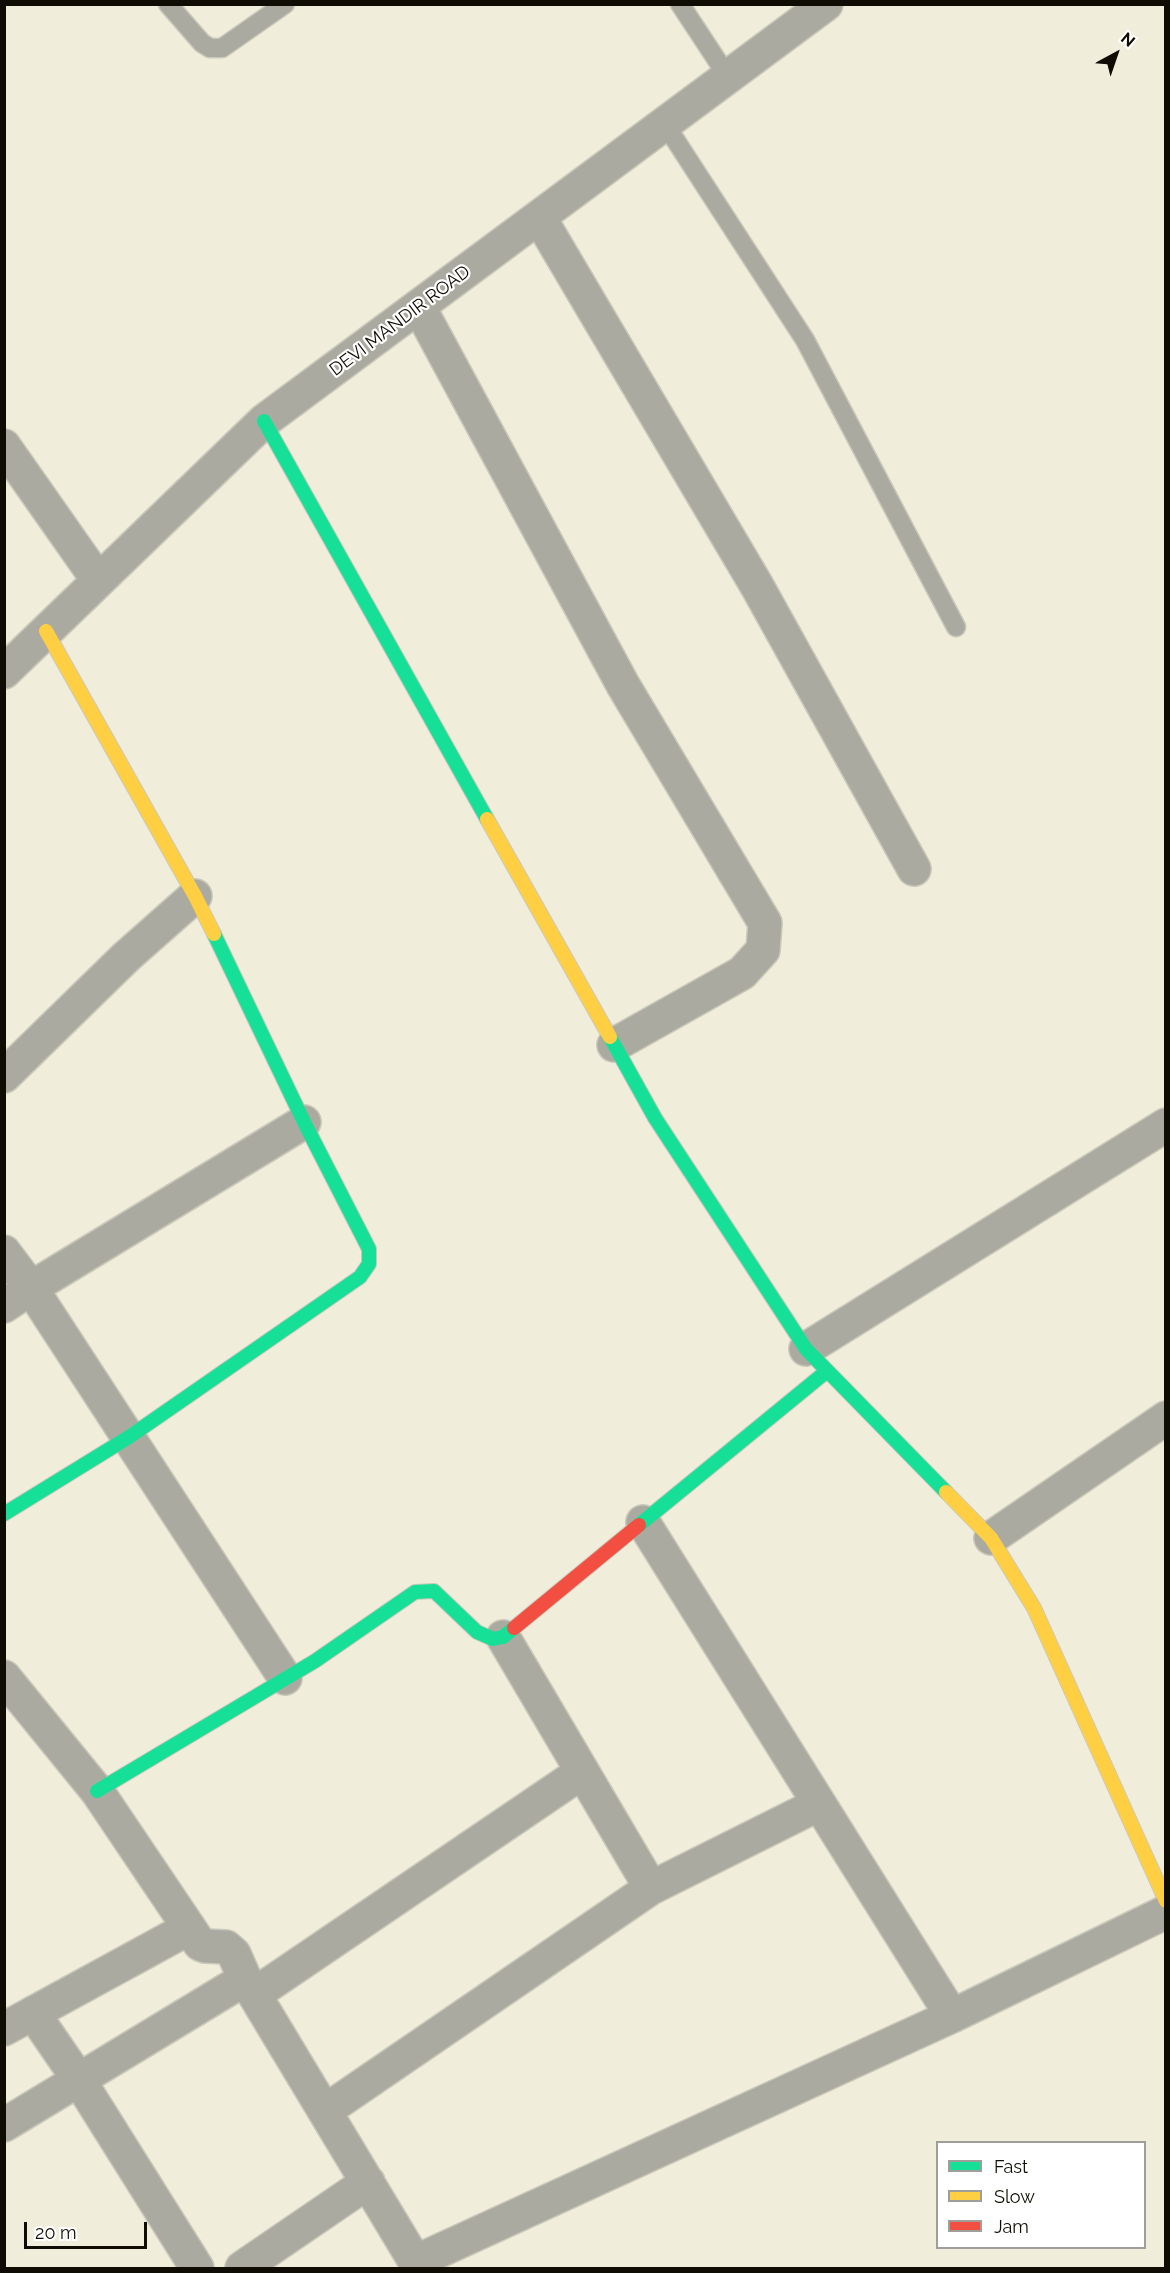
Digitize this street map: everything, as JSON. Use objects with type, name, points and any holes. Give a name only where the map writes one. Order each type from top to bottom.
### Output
[{"type":"street","name":"DEVI MANDIR ROAD","points":[[4,672],[264,421],[826,4]]},
{"type":"street","points":[[539,217],[757,586],[914,869]]},
{"type":"street","points":[[419,307],[623,685],[765,923],[763,950],[742,973],[615,1045]]},
{"type":"street","points":[[264,421],[655,1118],[816,1360],[990,1538],[1034,1608],[1166,1901]]},
{"type":"street","points":[[4,446],[98,580]]},
{"type":"street","points":[[4,1514],[129,1437],[360,1277],[369,1264],[369,1249],[304,1122],[195,896],[46,631]]},
{"type":"street","points":[[4,1076],[126,957],[195,896]]},
{"type":"street","points":[[4,1306],[304,1122]]},
{"type":"street","points":[[97,1791],[315,1661],[415,1592],[434,1591],[477,1632],[493,1639],[503,1637],[643,1522],[816,1360],[1166,1125]]},
{"type":"street","points":[[4,1252],[31,1288],[285,1678]]},
{"type":"street","points":[[990,1538],[1166,1418]]},
{"type":"street","points":[[643,1522],[952,2016]]},
{"type":"street","points":[[503,1637],[651,1888]]},
{"type":"street","points":[[4,1677],[97,1791],[189,1928],[205,1946],[226,1947],[231,1950],[250,1986],[417,2265],[952,2016],[1166,1912]]},
{"type":"street","points":[[4,2125],[79,2080],[250,1986],[582,1772]]},
{"type":"street","points":[[325,2111],[651,1888],[819,1804]]},
{"type":"street","points":[[4,2029],[189,1928]]},
{"type":"street","points":[[33,2013],[79,2080],[197,2268]]},
{"type":"street","points":[[242,2268],[368,2182]]},
{"type":"lane","points":[[168,4],[202,43],[210,48],[222,48],[228,45],[285,4]]},
{"type":"lane","points":[[680,4],[728,77]]},
{"type":"lane","points":[[665,124],[805,340],[956,627]]},
{"type":"traffic: fast","points":[[264,421],[487,819]]},
{"type":"traffic: fast","points":[[4,1514],[129,1437],[360,1277],[369,1264],[369,1249],[304,1122],[214,934]]},
{"type":"traffic: fast","points":[[610,1037],[655,1118],[806,1349],[946,1492]]},
{"type":"traffic: fast","points":[[639,1525],[827,1371]]},
{"type":"traffic: fast","points":[[97,1791],[315,1661],[415,1592],[434,1591],[477,1632],[493,1639],[503,1637],[514,1628]]},
{"type":"traffic: slow","points":[[46,631],[195,896],[214,934]]},
{"type":"traffic: slow","points":[[487,819],[610,1037]]},
{"type":"traffic: slow","points":[[946,1492],[991,1538],[1034,1608],[1166,1901]]},
{"type":"traffic: jam","points":[[514,1628],[639,1525]]}]
